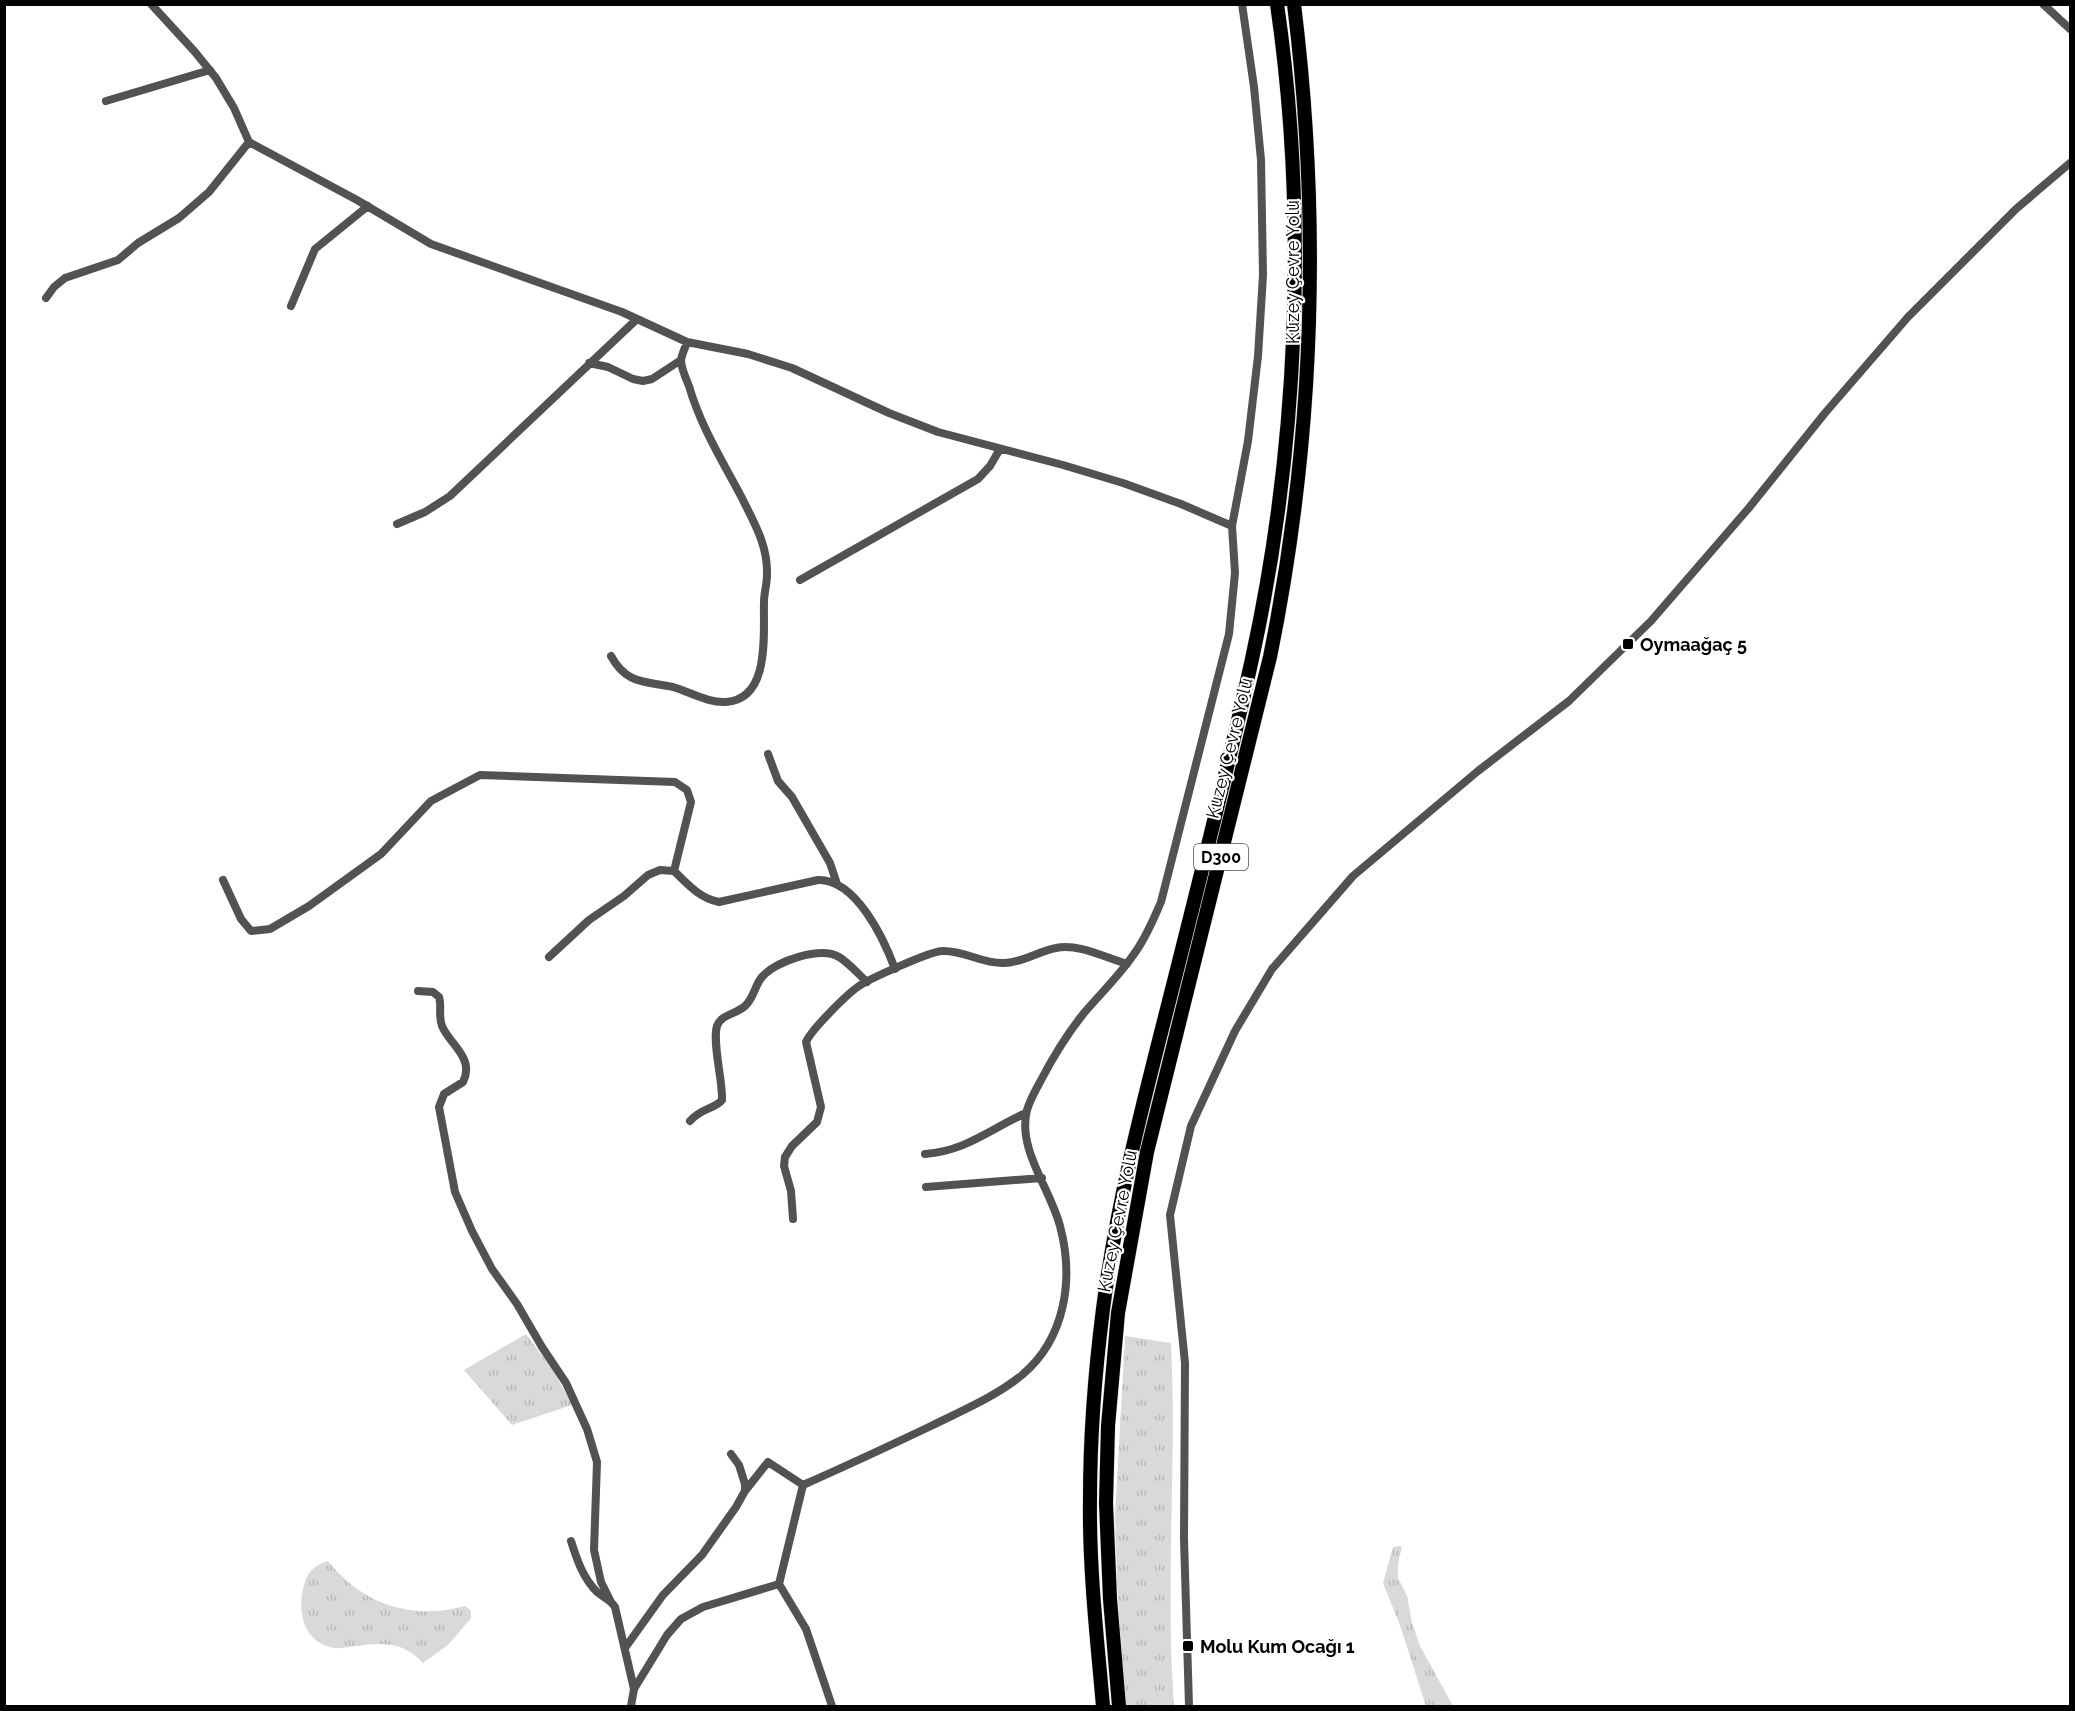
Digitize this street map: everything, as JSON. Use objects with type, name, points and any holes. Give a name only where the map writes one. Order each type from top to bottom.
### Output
[{"type":"highway","name":"Kuzey Çevre Yolu","points":[[1102,1707],[1093,1600],[1089,1501],[1092,1426],[1103,1309],[1115,1230],[1131,1151],[1194,902],[1252,658],[1275,535],[1286,441],[1294,296],[1294,176],[1290,113],[1277,4]]},
{"type":"highway","name":"Kuzey Çevre Yolu","points":[[1119,1707],[1110,1599],[1106,1503],[1108,1426],[1118,1313],[1148,1152],[1270,657],[1290,548],[1304,438],[1310,351],[1312,237],[1305,109],[1294,4]]},
{"type":"street","points":[[152,4],[210,70],[234,108],[249,142],[368,206],[431,244],[637,319],[687,342],[766,359],[813,376],[913,423],[963,440],[1113,480],[1181,504],[1232,526]]},
{"type":"street","points":[[803,1485],[878,1452],[968,1408],[1015,1380],[1037,1360],[1051,1338],[1061,1313],[1068,1276],[1066,1254],[1060,1225],[1042,1178],[1027,1148],[1024,1131],[1026,1113],[1033,1095],[1069,1034],[1127,964],[1144,939],[1161,902],[1225,652],[1233,597],[1232,526],[1242,483],[1254,399],[1263,275],[1263,206],[1258,124],[1242,4]]},
{"type":"street","points":[[2043,4],[2070,29]]},
{"type":"street","points":[[106,101],[210,70]]},
{"type":"street","points":[[46,298],[65,278],[118,260],[138,243],[179,218],[209,192],[249,142]]},
{"type":"street","points":[[1190,1707],[1184,1539],[1185,1363],[1170,1215],[1191,1126],[1235,1030],[1272,969],[1353,876],[1478,771],[1569,701],[1651,621],[1748,509],[1825,412],[1908,317],[2016,209],[2070,163]]},
{"type":"street","points":[[291,306],[315,249],[368,206]]},
{"type":"street","points":[[397,524],[425,512],[450,496],[637,319]]},
{"type":"street","points":[[611,656],[624,673],[637,681],[679,689],[718,702],[730,702],[743,696],[756,682],[760,671],[767,575],[763,541],[694,403],[681,360],[687,342]]},
{"type":"street","points":[[589,363],[608,367],[633,379],[643,381],[652,379],[681,360]]},
{"type":"street","points":[[800,580],[978,479],[990,466],[1000,449]]},
{"type":"street","points":[[768,754],[773,772],[782,787],[792,797],[830,863],[837,884]]},
{"type":"street","points":[[223,880],[241,919],[251,931],[270,929],[309,906],[381,854],[431,801],[480,775],[680,784],[687,790],[691,802],[674,871]]},
{"type":"street","points":[[549,957],[589,920],[624,896],[648,875],[660,870],[674,871],[698,893],[719,902],[818,880],[830,881],[855,899],[872,921],[895,969]]},
{"type":"street","points":[[793,1219],[791,1191],[784,1166],[785,1157],[792,1146],[817,1122],[821,1107],[806,1042],[809,1036],[859,986],[934,951],[955,952],[984,962],[1010,963],[1066,947],[1127,964]]},
{"type":"street","points":[[690,1121],[701,1110],[718,1104],[722,1100],[716,1034],[719,1022],[725,1016],[746,1006],[758,983],[767,972],[787,961],[826,953],[841,958],[867,982]]},
{"type":"street","points":[[418,991],[433,992],[439,997],[442,1025],[464,1057],[467,1066],[463,1082],[444,1094],[439,1107],[455,1192],[481,1250],[566,1383],[581,1414],[592,1445],[597,1462],[594,1550],[598,1571],[611,1602]]},
{"type":"street","points":[[925,1154],[945,1152],[968,1144],[1026,1113]]},
{"type":"street","points":[[926,1187],[1042,1178]]},
{"type":"street","points":[[731,1454],[742,1471],[745,1491]]},
{"type":"street","points":[[625,1648],[663,1595],[702,1555],[745,1491],[768,1462],[803,1485]]},
{"type":"street","points":[[803,1485],[779,1584],[806,1629],[832,1707]]},
{"type":"street","points":[[571,1541],[586,1577],[596,1591],[615,1607],[634,1689],[631,1707]]},
{"type":"street","points":[[634,1689],[672,1629],[681,1619],[712,1604],[779,1584]]},
{"type":"green space","points":[[526,1334],[553,1370],[572,1405],[512,1425],[464,1370]]},
{"type":"green space","points":[[1125,1336],[1171,1343],[1173,1434],[1171,1615],[1174,1706],[1125,1706],[1115,1516]]},
{"type":"green space","points":[[1402,1546],[1398,1578],[1407,1596],[1412,1623],[1420,1646],[1453,1706],[1426,1706],[1401,1628],[1383,1583],[1393,1547]]},
{"type":"green space","points":[[328,1561],[356,1588],[389,1605],[407,1610],[426,1611],[465,1606],[471,1611],[471,1618],[448,1645],[423,1663],[409,1651],[385,1644],[338,1648],[324,1645],[315,1639],[304,1623],[301,1603],[308,1574],[320,1564]]},
{"type":"place","name":"Oymaağaç 5","points":[[1628,644]]},
{"type":"place","name":"Molu Kum Ocağı 1","points":[[1188,1646]]}]
